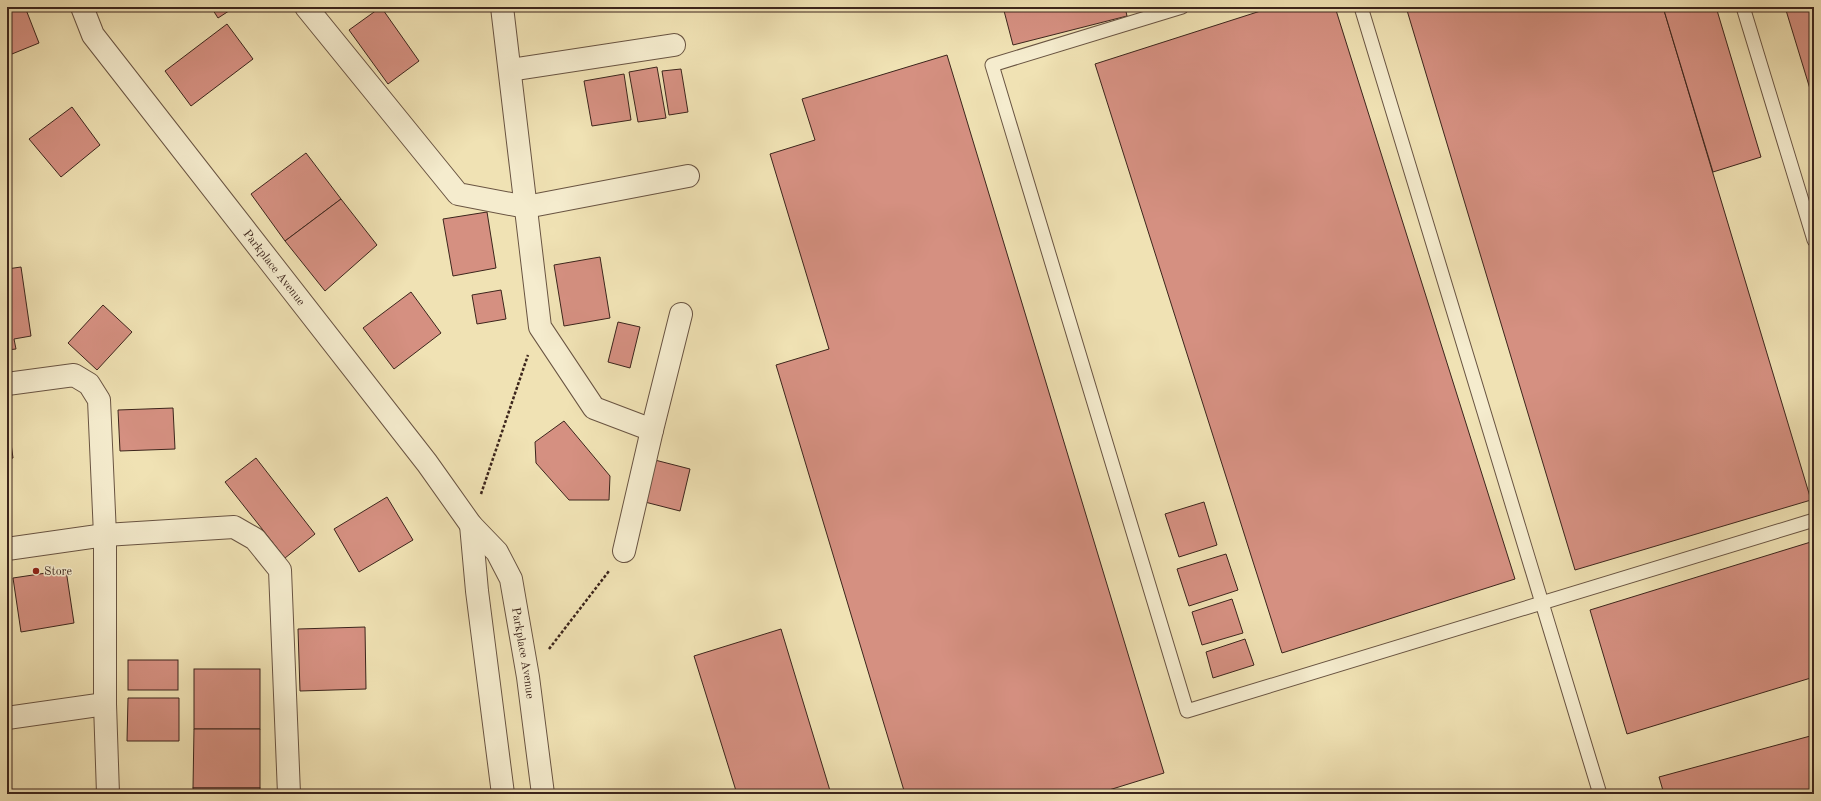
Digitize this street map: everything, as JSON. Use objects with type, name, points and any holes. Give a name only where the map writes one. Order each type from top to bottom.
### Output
[{"type":"street","name":"Parkplace Avenue","points":[[82,7],[94,35],[422,457],[471,525],[497,552],[511,579],[528,677],[543,794]]},
{"type":"street","points":[[306,7],[458,194],[526,207],[688,176]]},
{"type":"street","points":[[502,7],[540,328],[594,408],[652,430]]},
{"type":"street","points":[[510,70],[674,45]]},
{"type":"street","points":[[624,551],[681,314]]},
{"type":"street","points":[[7,384],[74,375],[89,384],[99,400],[105,535],[105,704],[108,794]]},
{"type":"street","points":[[471,525],[476,591],[503,794]]},
{"type":"street","points":[[7,550],[105,535],[234,527],[255,539],[280,570],[289,794]]},
{"type":"street","points":[[7,718],[105,704]]},
{"type":"lane","points":[[1182,7],[992,65],[1187,711],[1814,520]]},
{"type":"lane","points":[[1361,7],[1600,794]]},
{"type":"lane","points":[[1743,7],[1814,240]]},
{"type":"path","points":[[471,525],[527,358],[540,328]]},
{"type":"path","points":[[528,677],[624,551]]},
{"type":"building","points":[[7,7],[25,7],[39,43],[7,56]]},
{"type":"building","points":[[211,7],[235,7],[218,18]]},
{"type":"building","points":[[381,7],[419,61],[388,84],[349,30]]},
{"type":"building","points":[[1003,7],[1125,7],[1127,16],[1013,45]]},
{"type":"building","points":[[1273,7],[1335,7],[1515,579],[1282,653],[1095,64]]},
{"type":"building","points":[[1406,7],[1663,7],[1811,500],[1575,570]]},
{"type":"building","points":[[1663,7],[1716,7],[1761,157],[1713,172]]},
{"type":"building","points":[[1785,7],[1814,7],[1814,102]]},
{"type":"building","points":[[227,24],[253,59],[191,106],[165,71]]},
{"type":"building","points":[[947,55],[1164,773],[1096,794],[905,794],[776,365],[829,349],[770,154],[815,140],[802,99]]},
{"type":"building","points":[[657,67],[666,118],[638,122],[629,72]]},
{"type":"building","points":[[681,69],[688,112],[669,115],[662,71]]},
{"type":"building","points":[[624,74],[631,120],[592,126],[584,81]]},
{"type":"building","points":[[72,107],[100,145],[61,177],[29,139]]},
{"type":"building","points":[[306,153],[341,199],[285,241],[251,194]]},
{"type":"building","points":[[341,199],[377,245],[325,291],[285,241]]},
{"type":"building","points":[[487,212],[496,268],[453,276],[443,219]]},
{"type":"building","points":[[600,257],[610,318],[564,326],[554,265]]},
{"type":"building","points":[[21,267],[31,336],[14,339],[16,349],[7,350],[7,269]]},
{"type":"building","points":[[501,290],[506,319],[477,324],[472,295]]},
{"type":"building","points":[[411,292],[441,333],[394,369],[363,328]]},
{"type":"building","points":[[103,305],[132,332],[97,370],[68,343]]},
{"type":"building","points":[[618,322],[640,327],[630,368],[608,362]]},
{"type":"building","points":[[173,408],[175,449],[120,451],[118,410]]},
{"type":"building","points":[[7,414],[13,458],[7,459]]},
{"type":"building","points":[[564,421],[610,476],[609,500],[569,500],[536,463],[535,442]]},
{"type":"building","points":[[256,458],[315,534],[285,558],[225,482]]},
{"type":"building","points":[[651,459],[690,469],[680,511],[641,501]]},
{"type":"building","points":[[387,497],[413,540],[359,572],[334,529]]},
{"type":"building","points":[[1204,502],[1217,545],[1179,557],[1165,514]]},
{"type":"building","points":[[1814,541],[1814,677],[1627,734],[1590,610]]},
{"type":"building","points":[[1226,554],[1238,590],[1189,606],[1177,569]]},
{"type":"building","points":[[66,570],[74,623],[21,632],[13,578]]},
{"type":"building","points":[[1232,599],[1243,633],[1202,645],[1192,612]]},
{"type":"building","points":[[365,627],[366,689],[300,691],[298,629]]},
{"type":"building","points":[[781,629],[831,794],[737,794],[694,656]]},
{"type":"building","points":[[1245,639],[1254,665],[1213,678],[1206,652]]},
{"type":"building","points":[[128,660],[178,660],[178,690],[128,690]]},
{"type":"building","points":[[194,669],[260,669],[260,729],[194,729]]},
{"type":"building","points":[[128,698],[179,698],[179,741],[127,741]]},
{"type":"building","points":[[194,729],[260,729],[260,788],[193,788]]},
{"type":"building","points":[[1814,735],[1814,794],[1664,794],[1659,777]]},
{"type":"building","points":[[193,788],[260,788],[260,794],[193,794]]},
{"type":"building","points":[[125,792],[182,792],[182,794],[125,794]]},
{"type":"place","name":"Store","points":[[36,571]]}]
